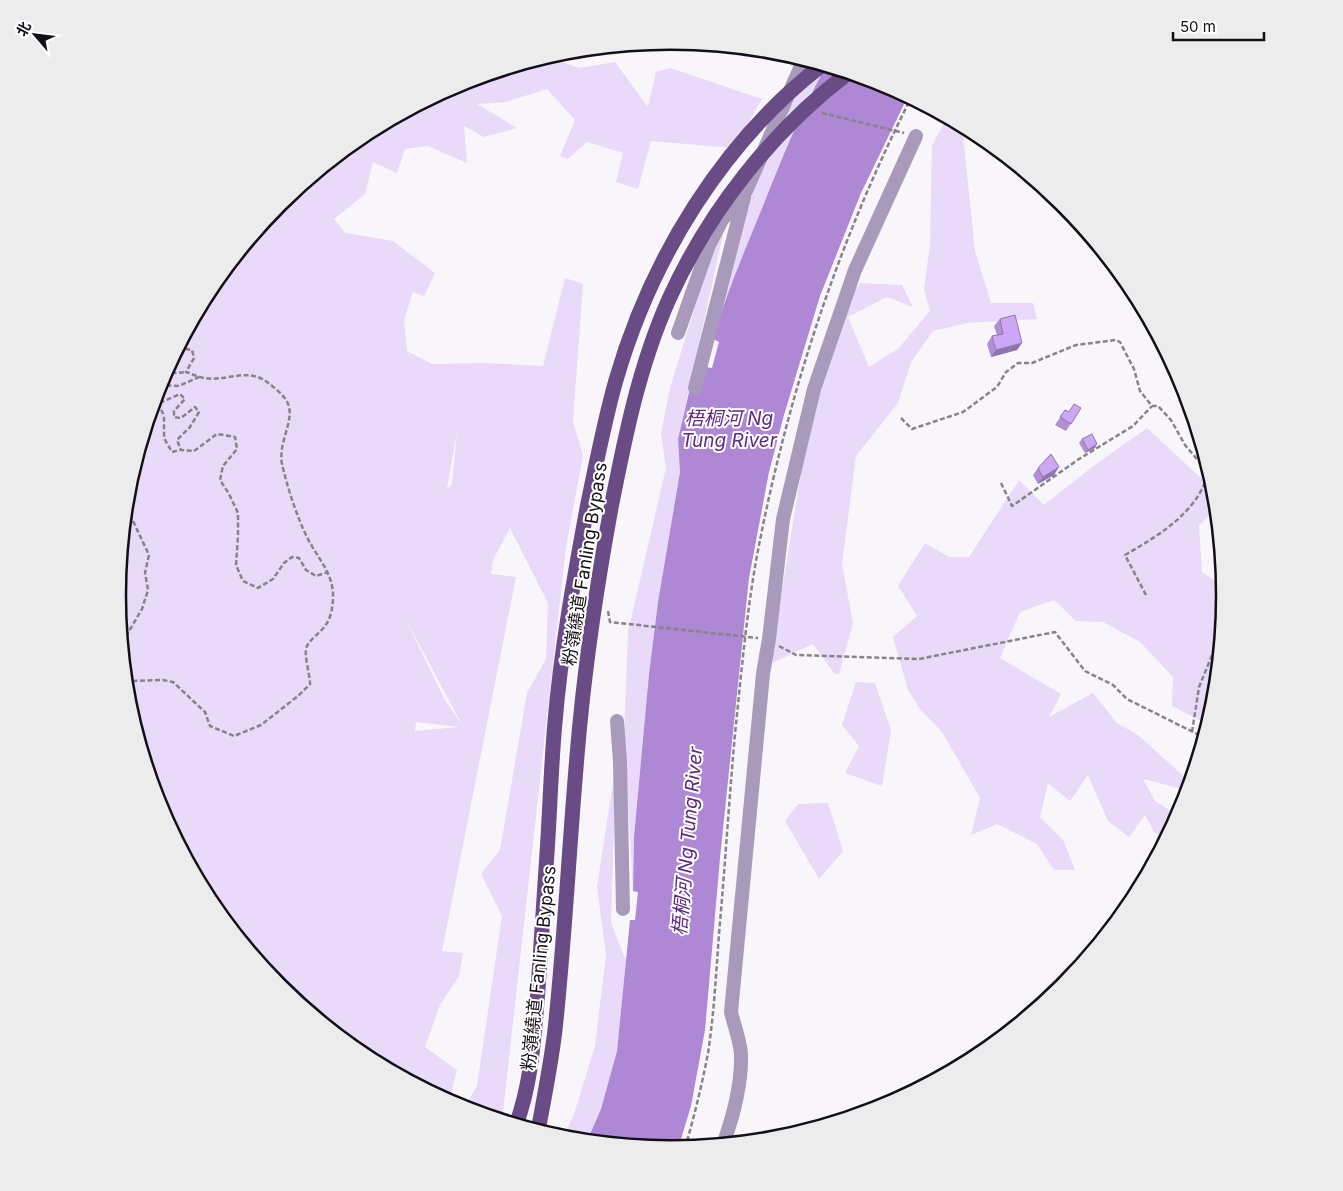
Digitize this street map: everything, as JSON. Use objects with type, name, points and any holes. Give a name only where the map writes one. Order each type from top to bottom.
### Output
[{"type":"main road","name":"粉嶺繞道 Fanling Bypass","points":[[518,1118],[528,1083],[535,1030],[555,722],[566,626],[595,471],[616,380],[629,340],[652,283],[703,193],[746,138],[770,112],[816,70]]},
{"type":"main road","name":"粉嶺繞道 Fanling Bypass","points":[[539,1124],[554,1032],[584,684],[602,559],[624,445],[637,390],[647,356],[670,298],[701,240],[722,206],[784,129],[811,103],[842,78]]},
{"type":"lane","points":[[695,388],[746,191],[801,66]]},
{"type":"lane","points":[[725,1138],[740,1078],[741,1052],[731,1012],[766,639],[783,519],[814,389],[856,270],[910,134]]},
{"type":"lane","points":[[678,333],[709,245],[722,220],[746,191]]},
{"type":"lane","points":[[617,721],[624,909]]},
{"type":"path","points":[[818,112],[910,134]]},
{"type":"path","points":[[901,418],[912,429],[963,412],[997,387],[1006,372],[1018,363],[1032,363],[1076,345],[1116,340],[1120,342],[1134,368],[1140,391],[1152,406]]},
{"type":"path","points":[[185,349],[192,350],[194,358],[186,372]]},
{"type":"path","points":[[133,681],[163,680],[173,682],[205,712],[210,726],[234,736],[261,724],[298,696],[310,684],[310,673],[305,652],[307,646],[327,624],[334,596],[328,572],[308,539],[289,491],[281,462],[282,443],[288,421],[289,407],[280,394],[265,380],[252,375],[205,379],[186,372],[174,373]]},
{"type":"path","points":[[169,385],[179,386],[199,377]]},
{"type":"path","points":[[162,402],[180,394],[185,399],[174,411],[174,417],[181,418],[195,407],[199,412],[190,427],[177,440],[181,450]]},
{"type":"path","points":[[1001,483],[1012,506],[1079,459],[1133,426],[1152,406],[1158,406],[1171,420],[1185,446],[1200,462]]},
{"type":"path","points":[[160,408],[164,416],[164,438],[172,452],[181,450],[194,451],[217,434],[235,437],[237,449],[222,466],[220,480],[238,513],[236,565],[243,581],[258,588],[273,579],[284,563],[292,557],[299,558],[306,570],[316,576],[328,572]]},
{"type":"path","points":[[1146,595],[1125,555],[1156,537],[1182,516],[1195,502],[1205,482]]},
{"type":"path","points":[[127,634],[142,609],[148,590],[145,573],[149,555],[132,518]]},
{"type":"path","points":[[626,623],[766,639],[796,655],[919,659],[1055,632],[1085,671],[1113,685],[1127,699],[1198,735]]},
{"type":"path","points":[[1192,732],[1199,688],[1214,652]]},
{"type":"shaded area","points":[[560,61],[579,68],[615,62],[648,107],[656,72],[670,68],[762,99],[733,148],[651,141],[638,189],[616,182],[623,153],[587,142],[568,159],[560,156],[575,120],[547,89],[506,102],[477,104],[517,128],[484,137],[464,126],[467,163],[428,146],[405,149],[397,173],[373,162],[365,194],[334,219],[346,233],[393,241],[435,273],[424,296],[413,292],[404,320],[407,351],[432,364],[486,363],[543,366],[565,278],[583,284],[573,422],[583,455],[566,547],[503,1114],[468,1101],[477,1086],[502,916],[481,874],[500,850],[527,693],[546,659],[548,603],[510,528],[493,560],[491,574],[516,577],[442,951],[463,953],[459,976],[440,1005],[425,1047],[457,1070],[451,1094],[430,1085],[368,1049],[312,1006],[261,955],[218,899],[182,837],[155,771],[136,702],[127,631],[126,596],[127,560],[136,489],[155,420],[182,354],[218,292],[261,236],[312,185],[339,163],[368,142],[430,106],[491,81]],"holes":[[[457,432],[452,484],[447,489]],[[404,616],[460,721],[460,722],[445,700]],[[416,722],[459,727],[415,731]]]},
{"type":"shaded area","points":[[807,68],[823,72],[808,98],[773,181],[716,329],[748,204]]},
{"type":"shaded area","points":[[944,123],[963,135],[975,251],[991,303],[1033,303],[1037,319],[967,323],[933,331],[911,362],[898,403],[856,456],[842,564],[853,623],[839,674],[834,673],[813,644],[770,664],[802,467],[827,363],[844,306],[860,283],[902,285],[913,307],[887,297],[848,317],[869,367],[898,349],[930,311],[924,289],[930,244],[932,146]]},
{"type":"shaded area","points":[[724,230],[678,439],[680,472],[658,602],[649,674],[634,837],[633,891],[624,732],[628,632],[666,468],[661,433],[670,388],[709,261]]},
{"type":"shaded area","points":[[1147,428],[1205,482],[1210,513],[1199,526],[1202,572],[1217,582],[1216,631],[1207,702],[1202,721],[1172,706],[1173,677],[1140,642],[1103,622],[1076,621],[1054,600],[1020,612],[1000,658],[1061,694],[1049,717],[1093,693],[1117,723],[1138,735],[1185,778],[1181,789],[1143,779],[1155,801],[1172,812],[1161,836],[1154,832],[1145,815],[1129,837],[1108,821],[1088,775],[1070,801],[1048,783],[1040,817],[1063,840],[1075,870],[1054,870],[1037,844],[997,824],[971,835],[980,798],[942,732],[920,709],[908,690],[893,637],[917,616],[898,586],[925,543],[949,557],[969,557],[1019,480],[1044,505],[1092,467]]},
{"type":"shaded area","points":[[856,682],[875,683],[891,730],[882,786],[845,773],[859,746],[842,725]]},
{"type":"shaded area","points":[[616,763],[611,923],[626,961],[617,1051],[601,1109],[590,1135],[566,1131],[574,1114],[595,1046],[606,955],[597,887]]},
{"type":"shaded area","points":[[828,803],[843,851],[819,879],[785,821],[798,804]]},
{"type":"water","name":"梧桐河 Ng Tung River","points":[[823,72],[847,79],[905,103],[861,193],[820,296],[769,472],[749,578],[720,858],[705,1030],[691,1106],[680,1141],[636,1140],[590,1135],[601,1109],[617,1051],[630,920],[635,920],[638,892],[633,891],[634,837],[649,674],[658,602],[680,472],[678,439],[690,388],[705,367],[712,368],[719,342],[713,339],[718,322],[777,170],[808,100]]},
{"type":"building","points":[[1015,315],[1022,343],[996,350],[992,336],[1003,334],[1000,319]]},
{"type":"building","points":[[1074,404],[1081,408],[1071,424],[1060,417],[1065,410],[1069,412]]},
{"type":"building","points":[[1092,434],[1097,444],[1088,450],[1082,439]]},
{"type":"building","points":[[1051,454],[1059,467],[1043,477],[1038,468]]}]
